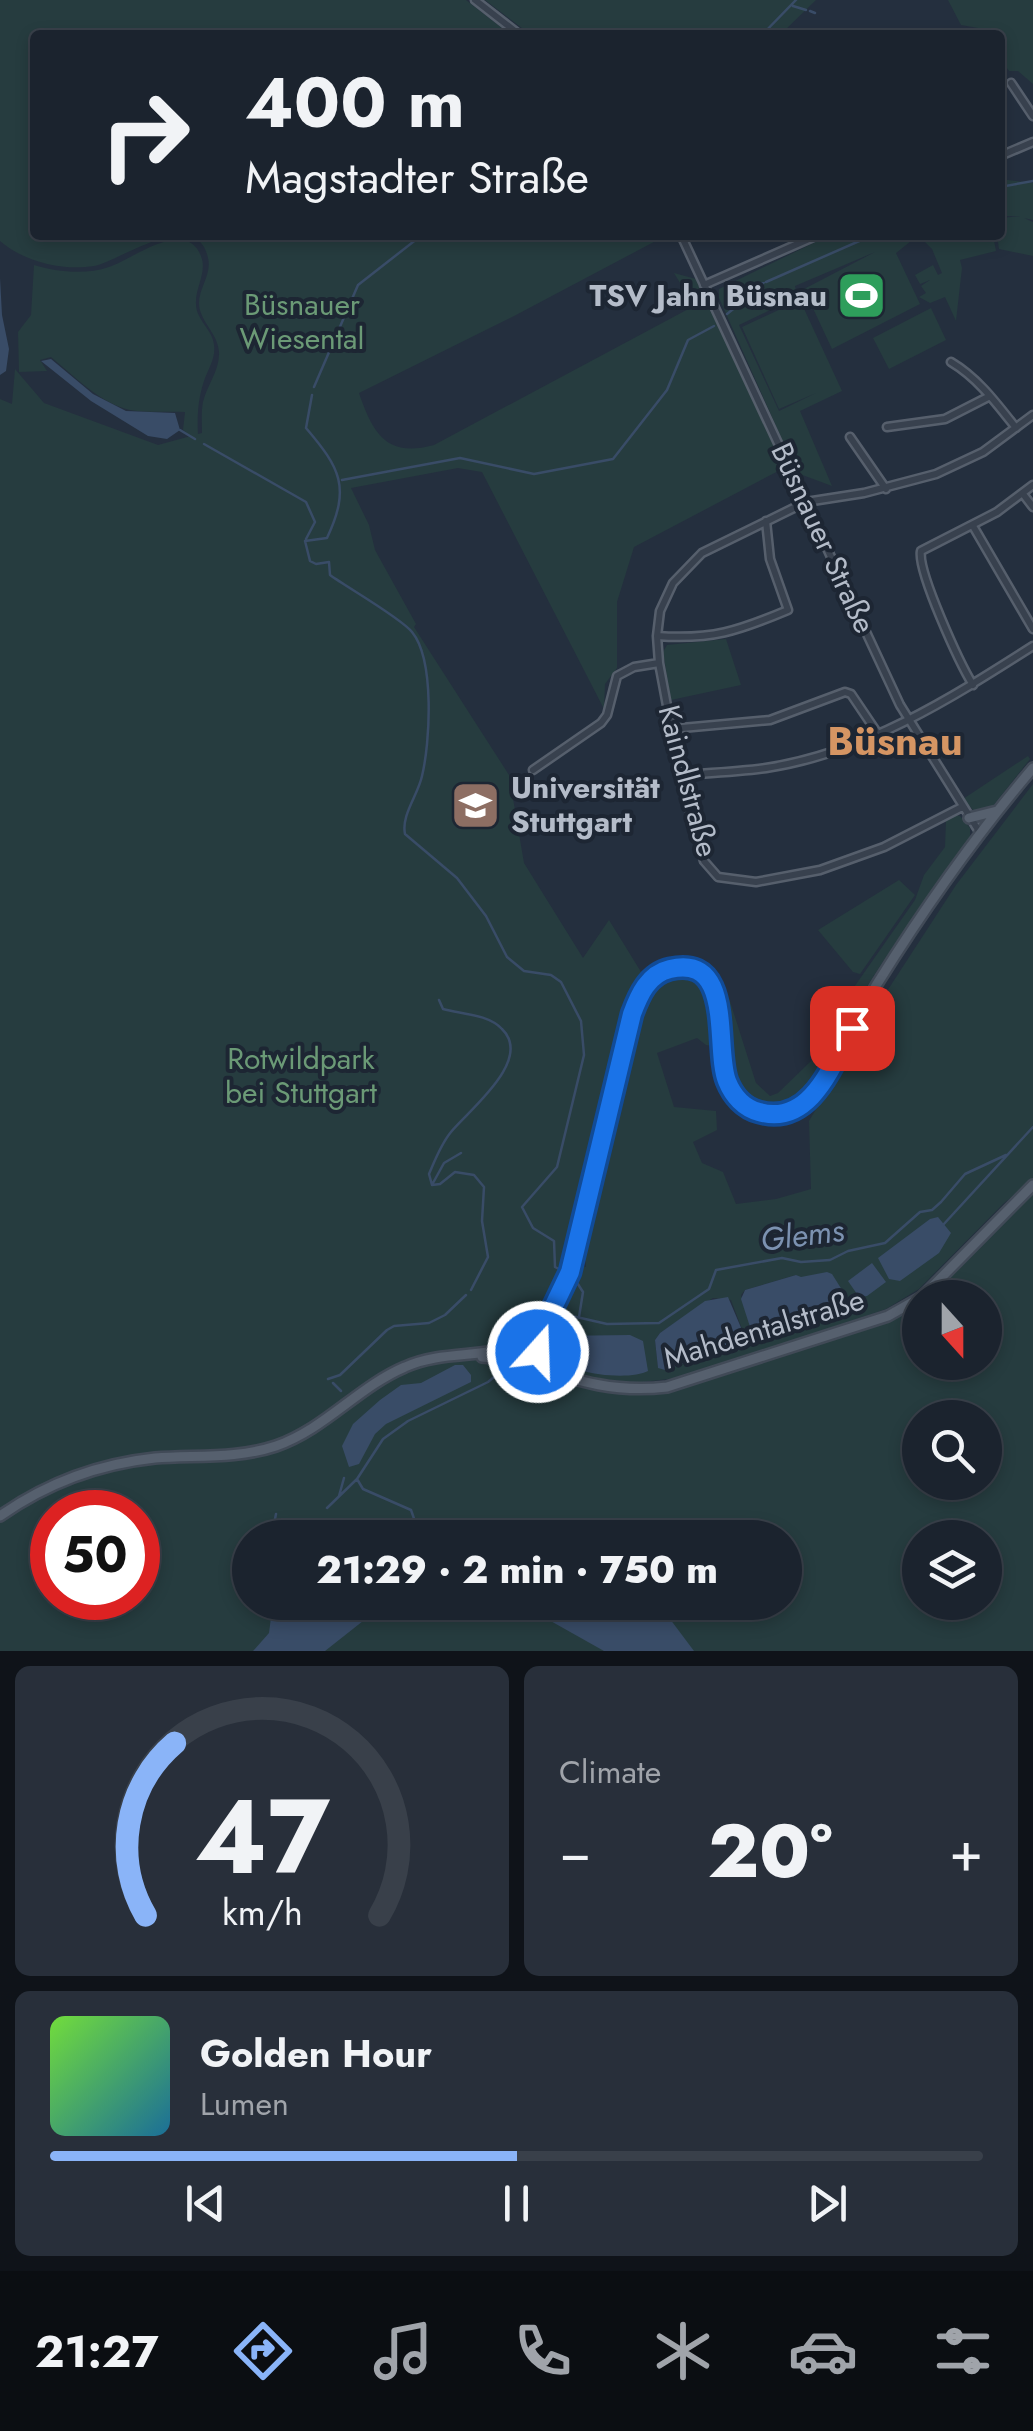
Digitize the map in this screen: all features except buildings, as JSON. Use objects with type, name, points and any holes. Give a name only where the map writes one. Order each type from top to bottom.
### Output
[{"type":"main road","points":[[458,1355],[510,1360],[518,1368],[532,1366],[533,1347],[570,1272],[632,1014],[649,982],[676,968],[692,970],[706,979],[718,1003],[724,1068],[731,1090],[740,1102],[756,1111],[775,1115],[792,1111],[818,1089],[880,980],[980,834],[1033,768]]},
{"type":"main road","points":[[969,818],[999,810]]},
{"type":"main road","name":"Mahdentalstraße","points":[[938,1280],[1033,1186]]},
{"type":"main road","name":"Mahdentalstraße","points":[[532,1366],[612,1389],[680,1384],[902,1308]]},
{"type":"main road","points":[[510,1360],[510,1348],[516,1341],[533,1347]]},
{"type":"main road","name":"Mahdentalstraße","points":[[533,1347],[561,1375]]},
{"type":"main road","points":[[0,1516],[50,1486],[106,1466],[156,1458],[240,1454],[275,1446],[318,1426],[368,1388],[403,1368],[434,1358],[510,1348]]},
{"type":"street","points":[[475,0],[514,30]]},
{"type":"street","points":[[1012,83],[1033,116]]},
{"type":"street","points":[[1005,154],[1033,142]]},
{"type":"street","name":"Büsnauer Straße","points":[[683,240],[909,722],[980,834]]},
{"type":"street","points":[[704,285],[807,240]]},
{"type":"street","points":[[951,362],[966,371],[1016,428]]},
{"type":"street","points":[[887,426],[945,418],[990,396]]},
{"type":"street","name":"Kaindlstraße","points":[[962,807],[852,860],[784,879],[741,882],[718,876],[704,861],[680,774],[659,664],[660,610],[686,568],[702,554],[806,502],[886,488],[963,463],[1033,415]]},
{"type":"street","points":[[850,437],[886,488]]},
{"type":"street","points":[[973,685],[925,579],[921,551],[973,526],[1033,486]]},
{"type":"street","points":[[1023,494],[1033,507]]},
{"type":"street","points":[[657,636],[728,634],[788,610],[770,558],[766,521]]},
{"type":"street","points":[[973,526],[1033,630]]},
{"type":"street","points":[[680,774],[796,762],[878,734],[909,722],[1033,646]]},
{"type":"street","name":"Kaindlstraße","points":[[533,770],[601,724],[617,676],[634,667],[659,664]]},
{"type":"street","points":[[671,728],[770,720],[844,692],[855,700],[878,734]]},
{"type":"green space","name":"Rotwildpark bei Stuttgart","points":[[0,0],[466,0],[505,30],[30,30],[30,240],[159,240],[94,266],[57,266],[32,259],[0,241]]},
{"type":"green space","points":[[485,0],[816,0],[785,30],[524,30]]},
{"type":"green space","points":[[948,0],[1033,0],[1033,84],[1005,65],[1005,30],[961,25]]},
{"type":"green space","points":[[1005,180],[1033,183],[1033,220],[1024,218],[1033,222],[1033,256],[999,249],[998,240],[1005,240],[1005,218],[1020,216],[1005,216]]},
{"type":"green space","name":"Rotwildpark bei Stuttgart","points":[[185,240],[195,246],[202,259],[197,310],[214,345],[199,401],[198,434],[202,433],[203,402],[219,352],[199,303],[208,258],[196,240],[658,240],[359,393],[376,431],[393,445],[404,448],[434,445],[694,306],[674,273],[696,279],[784,468],[634,547],[617,602],[617,668],[605,684],[604,709],[482,472],[458,468],[351,488],[369,525],[375,550],[416,624],[414,627],[509,775],[524,863],[583,958],[609,920],[646,980],[627,1015],[569,1256],[545,1313],[533,1328],[544,1337],[567,1334],[553,1330],[551,1324],[578,1265],[586,1267],[585,1258],[579,1262],[583,1236],[591,1230],[588,1215],[632,1029],[651,986],[666,976],[683,973],[699,979],[712,999],[717,1047],[697,1038],[657,1053],[674,1107],[716,1111],[717,1130],[693,1142],[702,1163],[723,1172],[736,1204],[811,1189],[809,1121],[956,885],[1033,784],[1033,1179],[928,1280],[902,1280],[902,1299],[886,1309],[686,1377],[634,1383],[579,1376],[574,1386],[629,1395],[685,1387],[902,1314],[902,1380],[1002,1380],[1002,1280],[945,1280],[1033,1190],[1033,1651],[0,1651],[0,399],[12,404],[15,369],[44,403],[158,445],[191,436],[183,430],[185,412],[137,411],[119,406],[88,388],[51,357],[40,360],[47,371],[19,372],[18,332],[31,315],[34,265],[62,271],[91,271],[109,267],[159,243]],"holes":[[[796,1275],[833,1317],[755,1336],[741,1295],[745,1290]],[[713,1298],[731,1300],[745,1337],[665,1370],[658,1367],[655,1340],[660,1333]]]},
{"type":"green space","points":[[820,240],[916,240],[896,253],[920,304],[832,349],[804,289],[875,252],[795,286],[797,297],[739,325],[779,411],[816,393],[779,409],[742,327],[800,300],[842,391],[800,411],[832,486],[797,473],[719,298],[719,289]]},
{"type":"green space","points":[[923,240],[994,240],[996,251],[960,260],[956,321],[945,297],[930,303],[919,297],[926,293],[921,286],[930,280],[920,284],[915,275],[933,265],[938,275],[942,273],[932,249]]},
{"type":"green space","name":"TSV Jahn Büsnau","points":[[931,308],[946,340],[889,369],[873,338]]},
{"type":"green space","points":[[726,639],[741,685],[671,700],[663,652],[667,645]]},
{"type":"green space","points":[[1028,756],[1030,759],[989,811],[976,813],[963,799]]},
{"type":"green space","points":[[955,815],[970,828],[970,837],[865,990],[814,1088],[798,1102],[783,1108],[754,1105],[738,1090],[728,1066],[722,998],[728,995],[756,1083],[770,1096],[778,1093],[811,1061],[845,1000],[915,900],[924,875],[945,847],[946,821]]},
{"type":"green space","points":[[899,880],[915,895],[860,974],[853,972],[818,930]]},
{"type":"green space","points":[[727,1097],[764,1117],[783,1118],[805,1110],[807,1114],[787,1123],[766,1122],[726,1104]]},
{"type":"water","points":[[0,278],[9,349],[6,371],[0,375]]},
{"type":"water","points":[[749,282],[766,282],[743,305],[727,302],[727,295]]},
{"type":"water","points":[[51,359],[93,394],[126,411],[175,413],[180,430],[167,439],[148,436],[91,401],[41,361]]},
{"type":"water","points":[[938,1217],[951,1233],[939,1253],[900,1281],[889,1279],[878,1258]]},
{"type":"water","points":[[872,1263],[886,1282],[867,1296],[859,1297],[848,1281]]},
{"type":"water","points":[[827,1272],[849,1301],[842,1309],[810,1324],[763,1336],[752,1333],[741,1299],[745,1290],[796,1275]]},
{"type":"water","points":[[728,1297],[745,1337],[742,1342],[665,1370],[658,1368],[655,1340],[660,1333],[705,1301]]},
{"type":"water","points":[[630,1335],[643,1341],[648,1371],[613,1376],[583,1371],[561,1360],[554,1351],[555,1336]]},
{"type":"water","points":[[455,1365],[463,1365],[471,1382],[386,1424],[375,1434],[359,1464],[349,1467],[342,1446],[353,1424],[401,1385],[421,1383]]},
{"type":"water","points":[[271,1620],[365,1620],[325,1651],[253,1651],[269,1633]]},
{"type":"water","points":[[549,1620],[671,1620],[694,1651],[604,1651]]},
{"type":"waterway","points":[[767,30],[796,0]]},
{"type":"waterway","points":[[793,6],[806,10]]},
{"type":"waterway","points":[[810,11],[815,13]]},
{"type":"waterway","points":[[1005,186],[1033,181]]},
{"type":"waterway","points":[[314,387],[358,285],[416,240]]},
{"type":"waterway","points":[[766,282],[862,240]]},
{"type":"waterway","points":[[727,314],[737,306]]},
{"type":"waterway","points":[[342,480],[460,458],[534,474],[613,459],[667,390],[688,340],[714,326]]},
{"type":"waterway","points":[[312,395],[306,428],[334,467],[340,491],[327,538],[305,541],[310,561],[329,562],[330,575],[406,626],[419,645],[424,662],[429,702],[427,744],[422,776],[405,820],[405,834],[457,878],[486,916],[507,957],[524,971],[551,975],[561,982],[581,1021],[584,1055],[557,1167],[522,1207],[533,1228],[554,1241],[555,1267],[563,1271]]},
{"type":"waterway","points":[[180,430],[195,439]]},
{"type":"waterway","points":[[204,444],[306,502],[315,522],[306,539]]},
{"type":"waterway","points":[[439,1000],[443,1009],[496,1024],[510,1041],[504,1070],[447,1137],[429,1174],[432,1185],[440,1184],[455,1172],[474,1175],[484,1187],[482,1221],[488,1257],[471,1290]]},
{"type":"waterway","points":[[943,1225],[1033,1127]]},
{"type":"waterway","points":[[433,1183],[444,1163],[461,1153]]},
{"type":"waterway","name":"Glems","points":[[560,1325],[572,1316],[607,1324],[659,1323],[709,1289],[716,1270],[782,1258],[801,1262],[830,1260],[848,1251],[885,1243],[920,1212],[932,1210],[965,1174],[1006,1155]]},
{"type":"waterway","points":[[574,1278],[583,1292],[579,1317]]},
{"type":"waterway","points":[[328,1379],[340,1375],[387,1330],[429,1323],[445,1315],[466,1295]]},
{"type":"waterway","name":"Glems","points":[[327,1508],[357,1479],[383,1439],[408,1421],[488,1382],[500,1372]]},
{"type":"waterway","points":[[333,1383],[341,1391]]},
{"type":"waterway","points":[[339,1496],[344,1478]]},
{"type":"waterway","points":[[357,1479],[363,1489],[411,1510],[414,1520]]},
{"type":"waterway","points":[[275,1520],[276,1514]]},
{"type":"place","name":"TSV Jahn Büsnau","points":[[862,296]]},
{"type":"place","name":"Universität Stuttgart","points":[[476,805]]},
{"type":"district","name":"Büsnau","points":[[895,741]]},
{"type":"route","points":[[538,1352],[535,1345],[568,1280],[632,1014],[642,991],[654,977],[669,969],[682,968],[709,982],[720,1011],[727,1082],[740,1102],[762,1113],[786,1113],[812,1097],[852,1028]]},
{"type":"park label","name":"Büsnauer Wiesental","points":[[302,322]]}]
